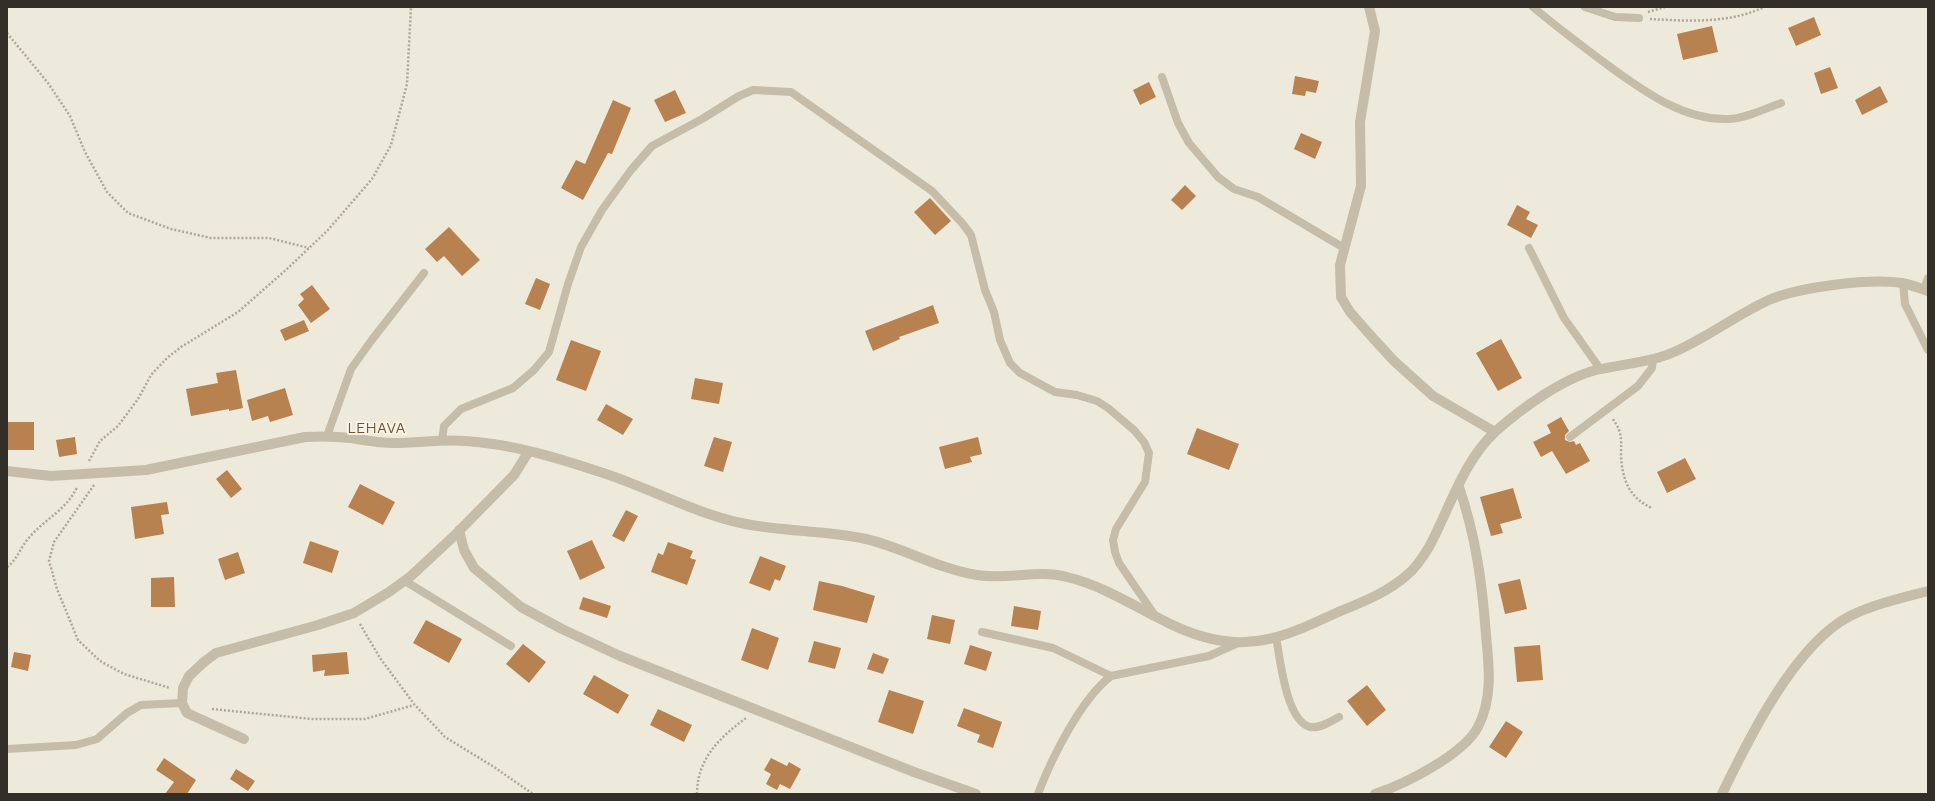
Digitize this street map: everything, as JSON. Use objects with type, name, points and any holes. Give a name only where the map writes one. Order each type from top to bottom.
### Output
[{"type":"street","points":[[1369,7],[1375,31],[1360,122],[1361,186],[1340,265],[1341,297],[1350,312],[1394,361],[1433,396],[1495,432]]},
{"type":"street","points":[[7,471],[52,476],[146,470],[305,437],[327,436],[394,443],[442,440],[506,445],[601,472],[706,513],[736,522],[761,527],[859,538],[881,543],[929,562],[973,574],[992,577],[1040,574],[1069,577],[1121,598],[1156,617],[1204,638],[1221,642],[1256,642],[1289,634],[1378,595],[1407,576],[1417,565],[1428,547],[1470,464],[1480,448],[1495,432],[1550,392],[1575,378],[1601,370],[1653,359],[1676,351],[1756,306],[1790,293],[1824,287],[1879,281],[1927,283]]},
{"type":"street","points":[[244,739],[187,713],[182,703],[183,688],[189,676],[216,653],[318,625],[354,613],[405,581],[459,530],[514,474],[529,451]]},
{"type":"street","points":[[1375,794],[1418,776],[1446,758],[1470,737],[1477,728],[1487,700],[1489,676],[1482,583],[1470,523],[1459,487]]},
{"type":"street","points":[[459,530],[464,550],[474,568],[522,607],[562,629],[620,656],[914,772],[976,794]]},
{"type":"street","points":[[1722,794],[1740,756],[1767,710],[1791,672],[1812,646],[1830,629],[1849,616],[1874,606],[1928,591]]},
{"type":"lane","points":[[1533,7],[1592,54],[1655,98],[1677,108],[1703,116],[1727,119],[1743,118],[1781,103]]},
{"type":"lane","points":[[1585,7],[1616,17],[1639,18]]},
{"type":"lane","points":[[1162,77],[1178,123],[1189,143],[1218,177],[1234,189],[1258,197],[1344,248]]},
{"type":"lane","points":[[442,440],[444,426],[461,409],[513,388],[534,370],[549,352],[568,284],[581,247],[602,210],[631,170],[652,146],[702,119],[739,96],[753,90],[791,92],[932,191],[962,223],[971,235],[985,290],[994,312],[1000,340],[1010,363],[1020,374],[1055,392],[1077,395],[1102,404],[1121,417],[1144,442],[1149,453],[1145,482],[1116,529],[1113,540],[1119,563],[1156,617]]},
{"type":"lane","points":[[1529,248],[1564,318],[1601,370]]},
{"type":"lane","points":[[327,436],[351,369],[371,340],[424,273]]},
{"type":"lane","points":[[1903,283],[1905,304],[1928,350]]},
{"type":"lane","points":[[1570,437],[1638,386],[1652,368],[1653,359]]},
{"type":"lane","points":[[405,581],[511,646]]},
{"type":"lane","points":[[982,632],[1028,641],[1053,648],[1111,676]]},
{"type":"lane","points":[[1276,637],[1288,700],[1301,721],[1310,727],[1318,726],[1340,717]]},
{"type":"lane","points":[[1038,794],[1047,772],[1085,704],[1099,685],[1111,676],[1209,656],[1238,642]]},
{"type":"lane","points":[[7,749],[76,745],[97,739],[126,713],[141,705],[182,703]]},
{"type":"path","points":[[7,567],[19,554],[27,540],[72,498],[100,440],[118,426],[138,399],[151,375],[181,346],[238,312],[328,230],[372,179],[391,146],[407,84],[411,7]]},
{"type":"path","points":[[1639,18],[1652,10],[1665,7]]},
{"type":"path","points":[[1639,18],[1678,21],[1727,19],[1764,7]]},
{"type":"path","points":[[7,33],[48,83],[66,111],[85,152],[107,192],[128,213],[171,229],[210,238],[269,238],[309,248]]},
{"type":"path","points":[[1607,409],[1619,430],[1622,442],[1623,472],[1630,489],[1640,502],[1652,508]]},
{"type":"path","points":[[102,474],[54,542],[49,561],[57,589],[78,640],[100,661],[124,674],[183,692]]},
{"type":"path","points":[[354,613],[380,658],[414,704],[445,737],[494,767],[533,794]]},
{"type":"path","points":[[204,708],[220,711],[312,719],[365,719],[414,704]]},
{"type":"path","points":[[697,794],[703,764],[724,734],[757,709]]},
{"type":"building","points":[[1814,17],[1821,35],[1796,46],[1788,28]]},
{"type":"building","points":[[1712,26],[1718,52],[1683,60],[1677,34]]},
{"type":"building","points":[[1830,67],[1838,88],[1821,94],[1814,73]]},
{"type":"building","points":[[1295,76],[1319,81],[1316,93],[1306,91],[1305,96],[1292,94]]},
{"type":"building","points":[[1149,82],[1156,97],[1140,105],[1133,90]]},
{"type":"building","points":[[1880,86],[1888,102],[1862,115],[1855,100]]},
{"type":"building","points":[[675,90],[686,113],[665,122],[654,100]]},
{"type":"building","points":[[613,100],[631,108],[612,154],[608,153],[583,200],[561,188],[576,160],[585,164]]},
{"type":"building","points":[[1301,133],[1322,142],[1315,159],[1294,149]]},
{"type":"building","points":[[1185,185],[1196,196],[1182,210],[1171,200]]},
{"type":"building","points":[[930,198],[951,221],[935,235],[914,212]]},
{"type":"building","points":[[1517,205],[1530,212],[1526,219],[1538,225],[1531,238],[1507,225]]},
{"type":"building","points":[[449,227],[480,260],[462,276],[444,256],[437,262],[425,249]]},
{"type":"building","points":[[536,278],[550,284],[540,310],[525,304]]},
{"type":"building","points":[[312,285],[330,309],[311,323],[298,305],[304,299],[300,294]]},
{"type":"building","points":[[933,305],[939,323],[899,337],[900,339],[873,351],[865,331]]},
{"type":"building","points":[[304,320],[309,331],[285,341],[280,330]]},
{"type":"building","points":[[1501,339],[1522,378],[1498,391],[1476,353]]},
{"type":"building","points":[[571,340],[601,351],[586,391],[556,380]]},
{"type":"building","points":[[236,370],[243,408],[191,416],[186,389],[218,383],[216,373]]},
{"type":"building","points":[[695,378],[723,383],[719,404],[691,399]]},
{"type":"building","points":[[285,388],[293,415],[270,422],[268,416],[252,421],[247,400]]},
{"type":"building","points":[[606,404],[633,419],[623,435],[597,420]]},
{"type":"building","points":[[1561,417],[1569,431],[1565,435],[1565,440],[1570,442],[1574,441],[1576,445],[1580,443],[1590,461],[1566,474],[1552,451],[1541,457],[1533,442],[1551,433],[1547,425]]},
{"type":"building","points":[[7,422],[34,422],[34,450],[7,450]]},
{"type":"building","points":[[1197,428],[1239,444],[1229,470],[1187,454]]},
{"type":"building","points":[[75,437],[77,454],[59,457],[56,440]]},
{"type":"building","points":[[714,437],[732,442],[723,472],[704,466]]},
{"type":"building","points":[[978,437],[982,454],[970,457],[972,462],[945,469],[939,447]]},
{"type":"building","points":[[1685,458],[1696,479],[1667,493],[1657,472]]},
{"type":"building","points":[[227,470],[242,489],[231,498],[216,479]]},
{"type":"building","points":[[360,484],[395,502],[383,525],[348,507]]},
{"type":"building","points":[[1513,488],[1522,518],[1500,524],[1503,533],[1491,536],[1480,497]]},
{"type":"building","points":[[167,502],[169,514],[161,515],[164,534],[135,539],[131,507]]},
{"type":"building","points":[[626,510],[638,516],[624,542],[612,536]]},
{"type":"building","points":[[592,540],[605,568],[580,580],[567,551]]},
{"type":"building","points":[[310,541],[339,551],[332,573],[303,563]]},
{"type":"building","points":[[668,542],[693,551],[690,558],[696,560],[687,585],[651,572],[658,553],[663,555]]},
{"type":"building","points":[[238,552],[245,573],[225,580],[218,559]]},
{"type":"building","points":[[760,556],[786,566],[780,581],[775,579],[770,591],[749,583]]},
{"type":"building","points":[[174,577],[175,607],[151,607],[151,578]]},
{"type":"building","points":[[1520,579],[1527,609],[1505,614],[1498,584]]},
{"type":"building","points":[[819,581],[875,596],[867,623],[813,610]]},
{"type":"building","points":[[583,597],[611,606],[607,618],[579,609]]},
{"type":"building","points":[[1014,606],[1041,611],[1038,630],[1011,626]]},
{"type":"building","points":[[932,615],[955,620],[950,644],[927,639]]},
{"type":"building","points":[[426,620],[462,639],[449,663],[413,643]]},
{"type":"building","points":[[752,628],[779,638],[768,670],[741,660]]},
{"type":"building","points":[[814,641],[841,648],[835,669],[808,662]]},
{"type":"building","points":[[523,644],[546,662],[529,683],[506,664]]},
{"type":"building","points":[[970,645],[992,652],[986,671],[964,664]]},
{"type":"building","points":[[1540,645],[1543,680],[1517,682],[1514,647]]},
{"type":"building","points":[[14,652],[31,655],[28,671],[11,667]]},
{"type":"building","points":[[347,652],[349,674],[324,676],[325,670],[313,672],[312,655]]},
{"type":"building","points":[[873,653],[889,659],[883,674],[867,669]]},
{"type":"building","points":[[594,675],[629,695],[618,714],[583,694]]},
{"type":"building","points":[[1367,685],[1386,710],[1367,726],[1347,701]]},
{"type":"building","points":[[889,690],[924,701],[913,734],[878,722]]},
{"type":"building","points":[[964,708],[1002,722],[993,748],[977,742],[980,735],[957,726]]},
{"type":"building","points":[[658,709],[692,725],[684,742],[650,725]]},
{"type":"building","points":[[1506,721],[1523,732],[1506,758],[1489,747]]},
{"type":"building","points":[[164,758],[196,780],[187,794],[165,794],[174,782],[156,770]]},
{"type":"building","points":[[771,758],[787,766],[789,762],[801,769],[790,789],[780,784],[777,790],[766,784],[771,774],[764,770]]},
{"type":"building","points":[[236,769],[255,781],[248,791],[230,779]]},
{"type":"district","name":"LEHAVA","points":[[377,429]]}]
